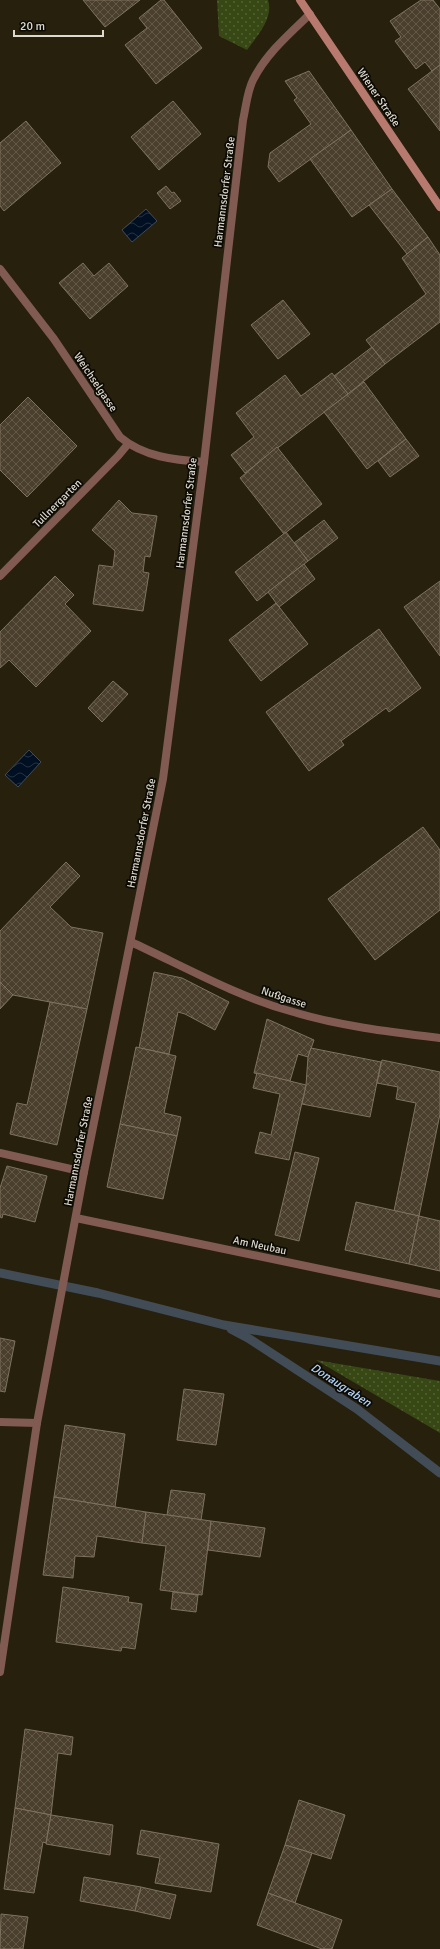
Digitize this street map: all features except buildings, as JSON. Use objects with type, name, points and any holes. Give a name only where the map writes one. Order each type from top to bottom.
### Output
[{"type":"street","name":"Wiener Straße","points":[[300,0],[440,207]]},
{"type":"street","name":"Harmannsdorfer Straße","points":[[0,1672],[37,1423],[84,1172],[163,779],[204,462],[242,127],[247,100],[252,82],[262,65],[279,43],[310,14]]},
{"type":"street","name":"Weichselgasse","points":[[0,269],[54,339],[120,438],[128,444],[149,454],[169,459],[204,462]]},
{"type":"street","name":"Tullnergarten","points":[[0,576],[128,444]]},
{"type":"street","name":"Nußgasse","points":[[131,942],[258,1000],[289,1011],[346,1024],[440,1038]]},
{"type":"street","points":[[0,1153],[84,1172]]},
{"type":"street","name":"Am Neubau","points":[[76,1218],[440,1294]]},
{"type":"street","points":[[0,1422],[37,1423]]},
{"type":"green space","points":[[217,0],[268,0],[269,13],[267,20],[260,33],[247,50],[219,36]]},
{"type":"green space","points":[[316,1360],[440,1381],[440,1433]]},
{"type":"water","points":[[146,209],[157,221],[132,242],[122,230]]},
{"type":"water","points":[[29,750],[41,762],[18,787],[5,775]]},
{"type":"waterway","name":"Donaugraben","points":[[0,1273],[98,1293],[224,1325],[440,1361]]},
{"type":"waterway","name":"Donaugraben","points":[[231,1329],[248,1338],[357,1409],[440,1473]]}]
